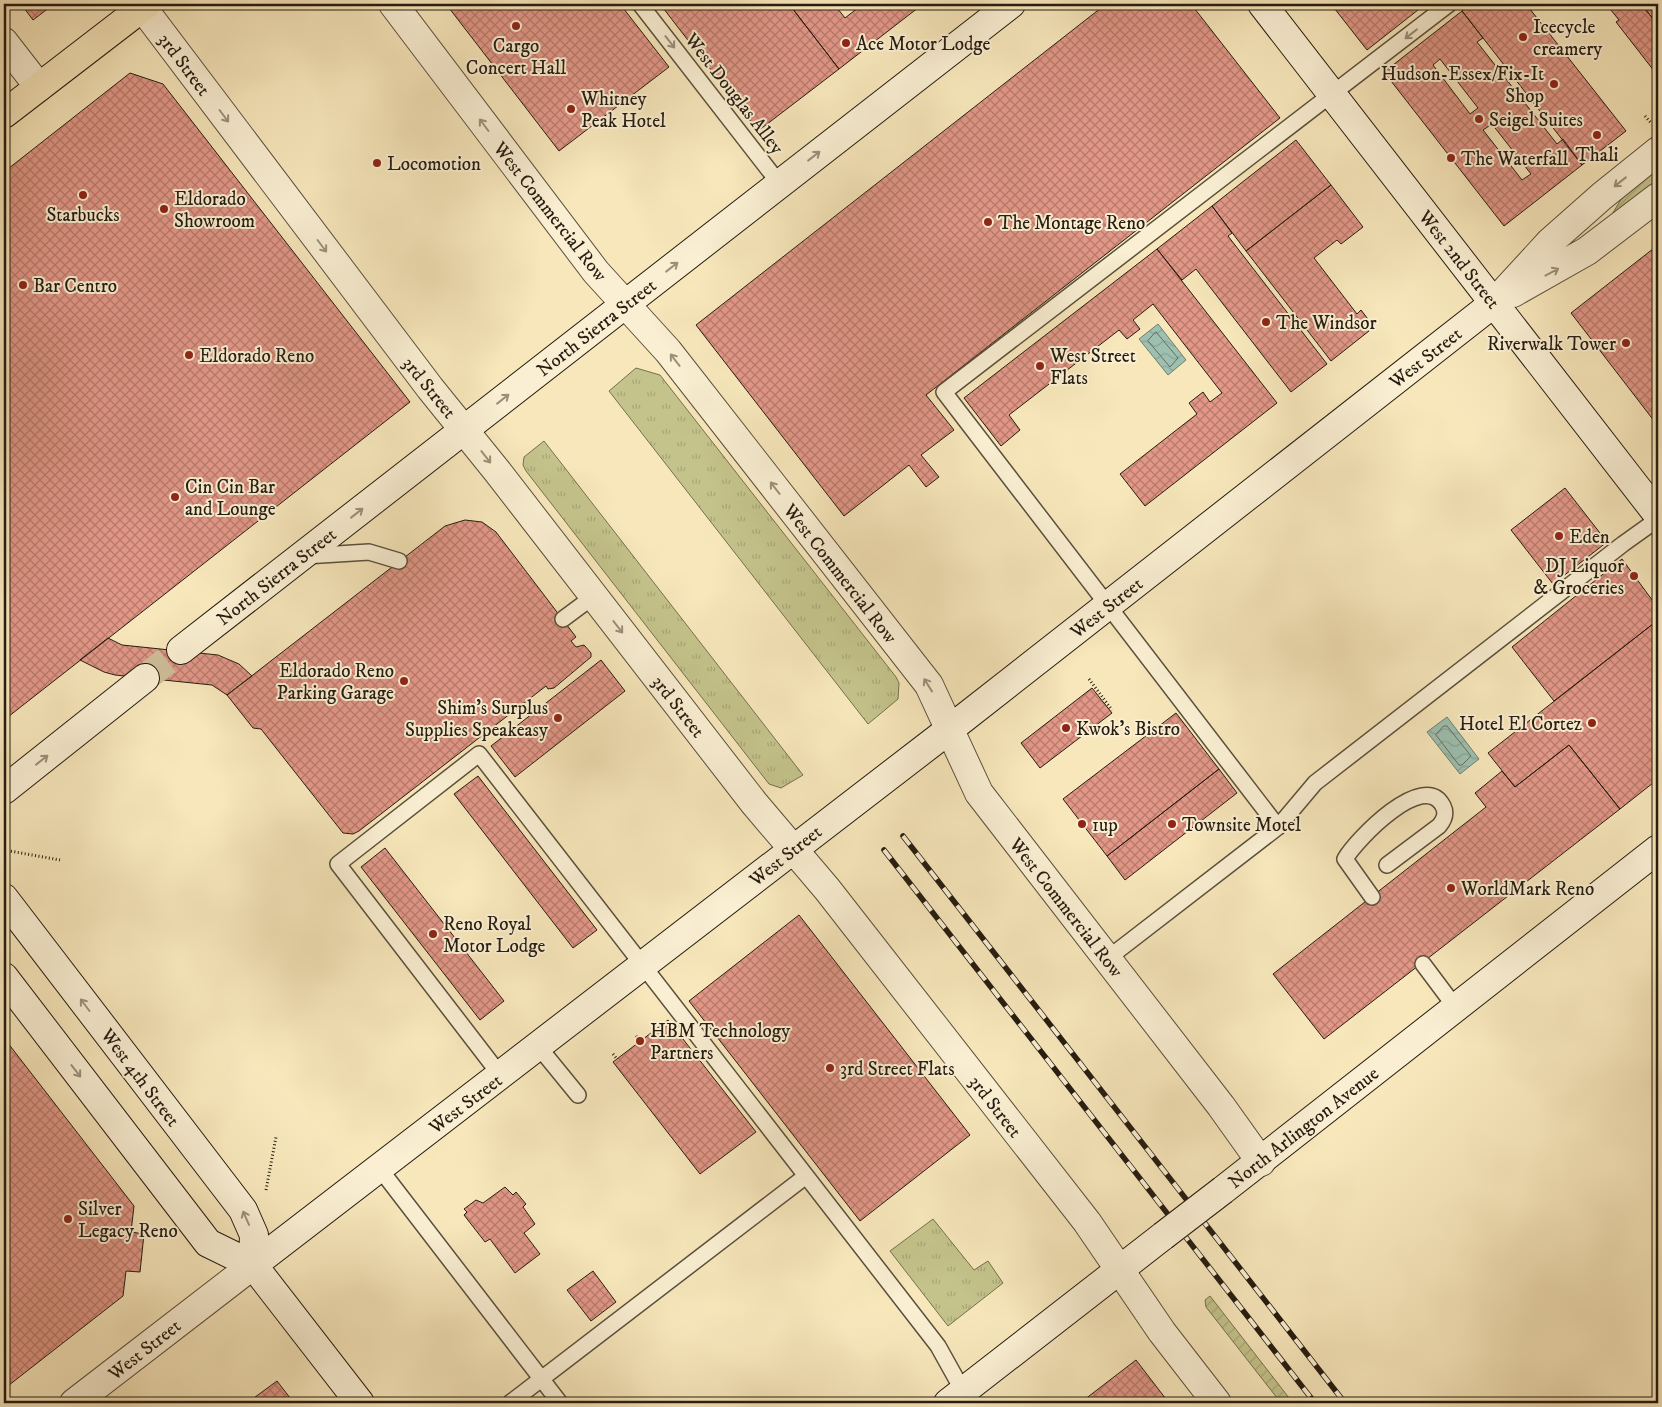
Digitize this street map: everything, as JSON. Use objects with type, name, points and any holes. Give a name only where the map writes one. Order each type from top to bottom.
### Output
[{"type":"main road","points":[[4,114],[145,6]]},
{"type":"street","name":"West Commercial Row","points":[[393,4],[596,272],[668,351],[929,685],[979,793],[1221,1106],[1261,1162]]},
{"type":"street","name":"North Sierra Street","points":[[181,650],[1011,4]]},
{"type":"street","name":"West 2nd Street","points":[[1262,4],[1658,515]]},
{"type":"street","name":"3rd Street","points":[[145,6],[430,388],[464,429],[754,803],[793,849],[1087,1222],[1162,1332],[1217,1403]]},
{"type":"street","points":[[4,42],[39,87]]},
{"type":"street","name":"West Street","points":[[74,1403],[950,729],[1494,303],[1556,236],[1602,196],[1658,152]]},
{"type":"street","name":"West Street","points":[[1494,303],[1580,256],[1658,197]]},
{"type":"street","points":[[4,790],[146,678]]},
{"type":"street","name":"North Arlington Avenue","points":[[961,1399],[1163,1236],[1261,1162],[1658,850]]},
{"type":"street","name":"West 4th Street","points":[[4,898],[243,1210],[254,1235],[253,1265]]},
{"type":"street","points":[[4,977],[208,1243],[253,1265],[360,1403]]},
{"type":"lane","name":"West Douglas Alley","points":[[640,4],[780,183]]},
{"type":"lane","points":[[1278,827],[944,392],[1449,4]]},
{"type":"lane","points":[[1107,960],[1278,827],[1315,783],[1623,544],[1658,519]]},
{"type":"lane","points":[[301,556],[369,552],[400,561]]},
{"type":"lane","points":[[563,619],[594,596]]},
{"type":"lane","points":[[501,1076],[338,864],[479,754],[938,1346],[961,1399]]},
{"type":"lane","points":[[1372,897],[1345,859],[1353,845],[1372,826],[1396,808],[1418,797],[1430,795],[1440,801],[1445,811],[1444,819],[1439,826],[1387,865]]},
{"type":"lane","points":[[1423,964],[1456,1008]]},
{"type":"lane","points":[[538,1046],[578,1095]]},
{"type":"lane","points":[[380,1169],[560,1403]]},
{"type":"lane","points":[[510,1403],[806,1176]]},
{"type":"path","points":[[1653,109],[1658,116]]},
{"type":"path","points":[[1088,679],[1112,710]]},
{"type":"path","points":[[4,850],[60,860]]},
{"type":"path","points":[[636,1036],[640,1041]]},
{"type":"path","points":[[613,1054],[617,1059]]},
{"type":"path","points":[[264,1198],[276,1137]]},
{"type":"green space","points":[[1658,166],[1658,187],[1602,231],[1623,196]]},
{"type":"green space","points":[[636,368],[660,375],[896,677],[899,683],[898,699],[868,724],[609,391]]},
{"type":"green space","points":[[544,441],[803,775],[781,788],[769,784],[526,471],[523,465],[524,457]]},
{"type":"green space","points":[[933,1219],[974,1270],[988,1261],[1003,1283],[948,1326],[890,1251]]},
{"type":"green space","points":[[1210,1296],[1293,1403],[1281,1403],[1206,1307],[1205,1300]]},
{"type":"water","points":[[1158,324],[1186,360],[1168,375],[1139,339]]},
{"type":"water","points":[[1447,717],[1479,759],[1460,774],[1427,732]]},
{"type":"building","points":[[21,4],[54,4],[33,20]]},
{"type":"building","name":"Whitney Peak Hotel","points":[[446,4],[620,4],[669,67],[559,151]]},
{"type":"building","points":[[660,4],[789,4],[839,69],[758,131]]},
{"type":"building","name":"Ace Motor Lodge","points":[[789,4],[834,4],[845,18],[863,4],[923,4],[839,69]]},
{"type":"building","name":"The Montage Reno","points":[[1106,4],[1191,4],[1280,118],[926,395],[954,430],[921,455],[939,477],[926,487],[909,465],[844,516],[696,325]]},
{"type":"building","points":[[1331,4],[1422,4],[1423,6],[1367,50]]},
{"type":"building","name":"Hudson-Essex/Fix-It Shop","points":[[1471,4],[1526,4],[1626,131],[1582,165],[1462,11]]},
{"type":"building","points":[[1606,4],[1641,4],[1658,25],[1658,76],[1616,22],[1619,20]]},
{"type":"building","points":[[1641,4],[1658,4],[1658,25]]},
{"type":"building","name":"Seigel Suites","points":[[1462,11],[1483,38],[1477,42],[1557,144],[1563,139],[1582,165],[1504,226],[1384,72]],"holes":[[[1440,59],[1478,108],[1470,114],[1433,65]],[[1492,124],[1531,174],[1522,180],[1483,130]]]},
{"type":"building","name":"Eldorado Reno","points":[[130,73],[163,84],[410,402],[4,720],[4,172]]},
{"type":"building","points":[[1296,140],[1331,185],[1246,251],[1212,206]]},
{"type":"building","points":[[1331,185],[1363,227],[1341,244],[1337,240],[1314,258],[1357,314],[1361,310],[1374,327],[1331,361],[1246,251]]},
{"type":"building","name":"The Windsor","points":[[1212,206],[1232,233],[1228,236],[1327,364],[1291,392],[1196,269],[1182,280],[1157,249]]},
{"type":"building","name":"Riverwalk Tower","points":[[1658,245],[1658,426],[1571,313]]},
{"type":"building","name":"West Street Flats","points":[[1157,249],[1277,403],[1145,506],[1120,474],[1197,414],[1189,403],[1203,392],[1210,402],[1222,393],[1153,304],[1133,320],[1140,329],[1127,339],[1119,330],[1009,415],[1020,430],[1001,446],[964,398]]},
{"type":"building","name":"Eden","points":[[1565,488],[1607,542],[1553,584],[1511,530]]},
{"type":"building","name":"Eldorado Reno Parking Garage","points":[[465,520],[482,522],[496,532],[576,637],[571,641],[576,647],[584,645],[591,653],[591,657],[554,688],[548,689],[546,686],[359,831],[353,834],[343,833],[261,729],[253,728],[227,695],[445,526]]},
{"type":"building","points":[[1622,559],[1658,608],[1658,620],[1554,701],[1512,647]]},
{"type":"building","name":"Hotel El Cortez","points":[[1658,620],[1658,779],[1620,809],[1569,745],[1515,787],[1488,753]]},
{"type":"building","points":[[108,638],[122,645],[218,655],[239,664],[252,676],[227,695],[212,685],[115,675],[104,672],[80,660]]},
{"type":"building","name":"Shim's Surplus Supplies Speakeasy","points":[[601,660],[625,691],[515,777],[491,746]]},
{"type":"building","name":"Kwok's Bistro","points":[[1092,688],[1112,713],[1040,768],[1021,743]]},
{"type":"building","points":[[1176,713],[1219,769],[1107,856],[1063,799]]},
{"type":"building","name":"WorldMark Reno","points":[[1569,745],[1620,809],[1324,1039],[1273,974],[1486,807],[1475,793],[1502,771],[1515,787]]},
{"type":"building","name":"Townsite Motel","points":[[1219,769],[1237,793],[1125,880],[1107,856]]},
{"type":"building","points":[[478,776],[597,930],[573,948],[454,794]]},
{"type":"building","name":"Reno Royal Motor Lodge","points":[[385,848],[504,1001],[480,1020],[361,867]]},
{"type":"building","name":"3rd Street Flats","points":[[799,915],[970,1135],[860,1221],[689,1001]]},
{"type":"building","points":[[668,1020],[756,1132],[700,1174],[613,1062]]},
{"type":"building","name":"Silver Legacy Reno","points":[[4,1038],[134,1206],[131,1232],[144,1234],[140,1272],[126,1271],[123,1296],[4,1389]]},
{"type":"building","points":[[505,1187],[513,1195],[516,1192],[526,1204],[523,1207],[535,1224],[524,1233],[540,1254],[515,1273],[490,1239],[485,1242],[464,1215],[467,1212],[464,1209],[476,1200],[483,1203]]},
{"type":"building","points":[[593,1271],[616,1302],[591,1321],[567,1290]]},
{"type":"building","points":[[1136,1360],[1169,1403],[1080,1403]]},
{"type":"building","points":[[277,1381],[294,1403],[247,1403]]},
{"type":"tunnel","points":[[145,678],[181,650]]},
{"type":"railway","points":[[903,836],[1345,1403]]},
{"type":"railway","points":[[884,850],[1315,1403]]},
{"type":"place","name":"Cargo Concert Hall","points":[[516,26]]},
{"type":"place","name":"Icecycle creamery","points":[[1523,37]]},
{"type":"place","name":"Ace Motor Lodge","points":[[846,43]]},
{"type":"place","name":"Hudson-Essex/Fix-It Shop","points":[[1554,84]]},
{"type":"place","name":"Whitney Peak Hotel","points":[[571,109]]},
{"type":"place","name":"Seigel Suites","points":[[1479,119]]},
{"type":"place","name":"Thali","points":[[1597,135]]},
{"type":"place","name":"The Waterfall","points":[[1451,158]]},
{"type":"place","name":"Locomotion","points":[[377,163]]},
{"type":"place","name":"Starbucks","points":[[83,195]]},
{"type":"place","name":"Eldorado Showroom","points":[[164,209]]},
{"type":"place","name":"The Montage Reno","points":[[988,222]]},
{"type":"place","name":"Bar Centro","points":[[23,285]]},
{"type":"place","name":"The Windsor","points":[[1266,322]]},
{"type":"place","name":"Riverwalk Tower","points":[[1626,343]]},
{"type":"place","name":"Eldorado Reno","points":[[189,355]]},
{"type":"place","name":"West Street Flats","points":[[1040,366]]},
{"type":"place","name":"Cin Cin Bar and Lounge","points":[[175,497]]},
{"type":"place","name":"Eden","points":[[1559,536]]},
{"type":"place","name":"DJ Liquor & Groceries","points":[[1634,576]]},
{"type":"place","name":"Eldorado Reno Parking Garage","points":[[404,681]]},
{"type":"place","name":"Shim's Surplus Supplies Speakeasy","points":[[558,718]]},
{"type":"place","name":"Hotel El Cortez","points":[[1592,723]]},
{"type":"place","name":"Kwok's Bistro","points":[[1066,728]]},
{"type":"place","name":"1up","points":[[1082,824]]},
{"type":"place","name":"Townsite Motel","points":[[1172,824]]},
{"type":"place","name":"WorldMark Reno","points":[[1451,888]]},
{"type":"place","name":"Reno Royal Motor Lodge","points":[[433,934]]},
{"type":"place","name":"HBM Technology Partners","points":[[640,1041]]},
{"type":"place","name":"3rd Street Flats","points":[[830,1068]]},
{"type":"place","name":"Silver Legacy Reno","points":[[68,1219]]}]
